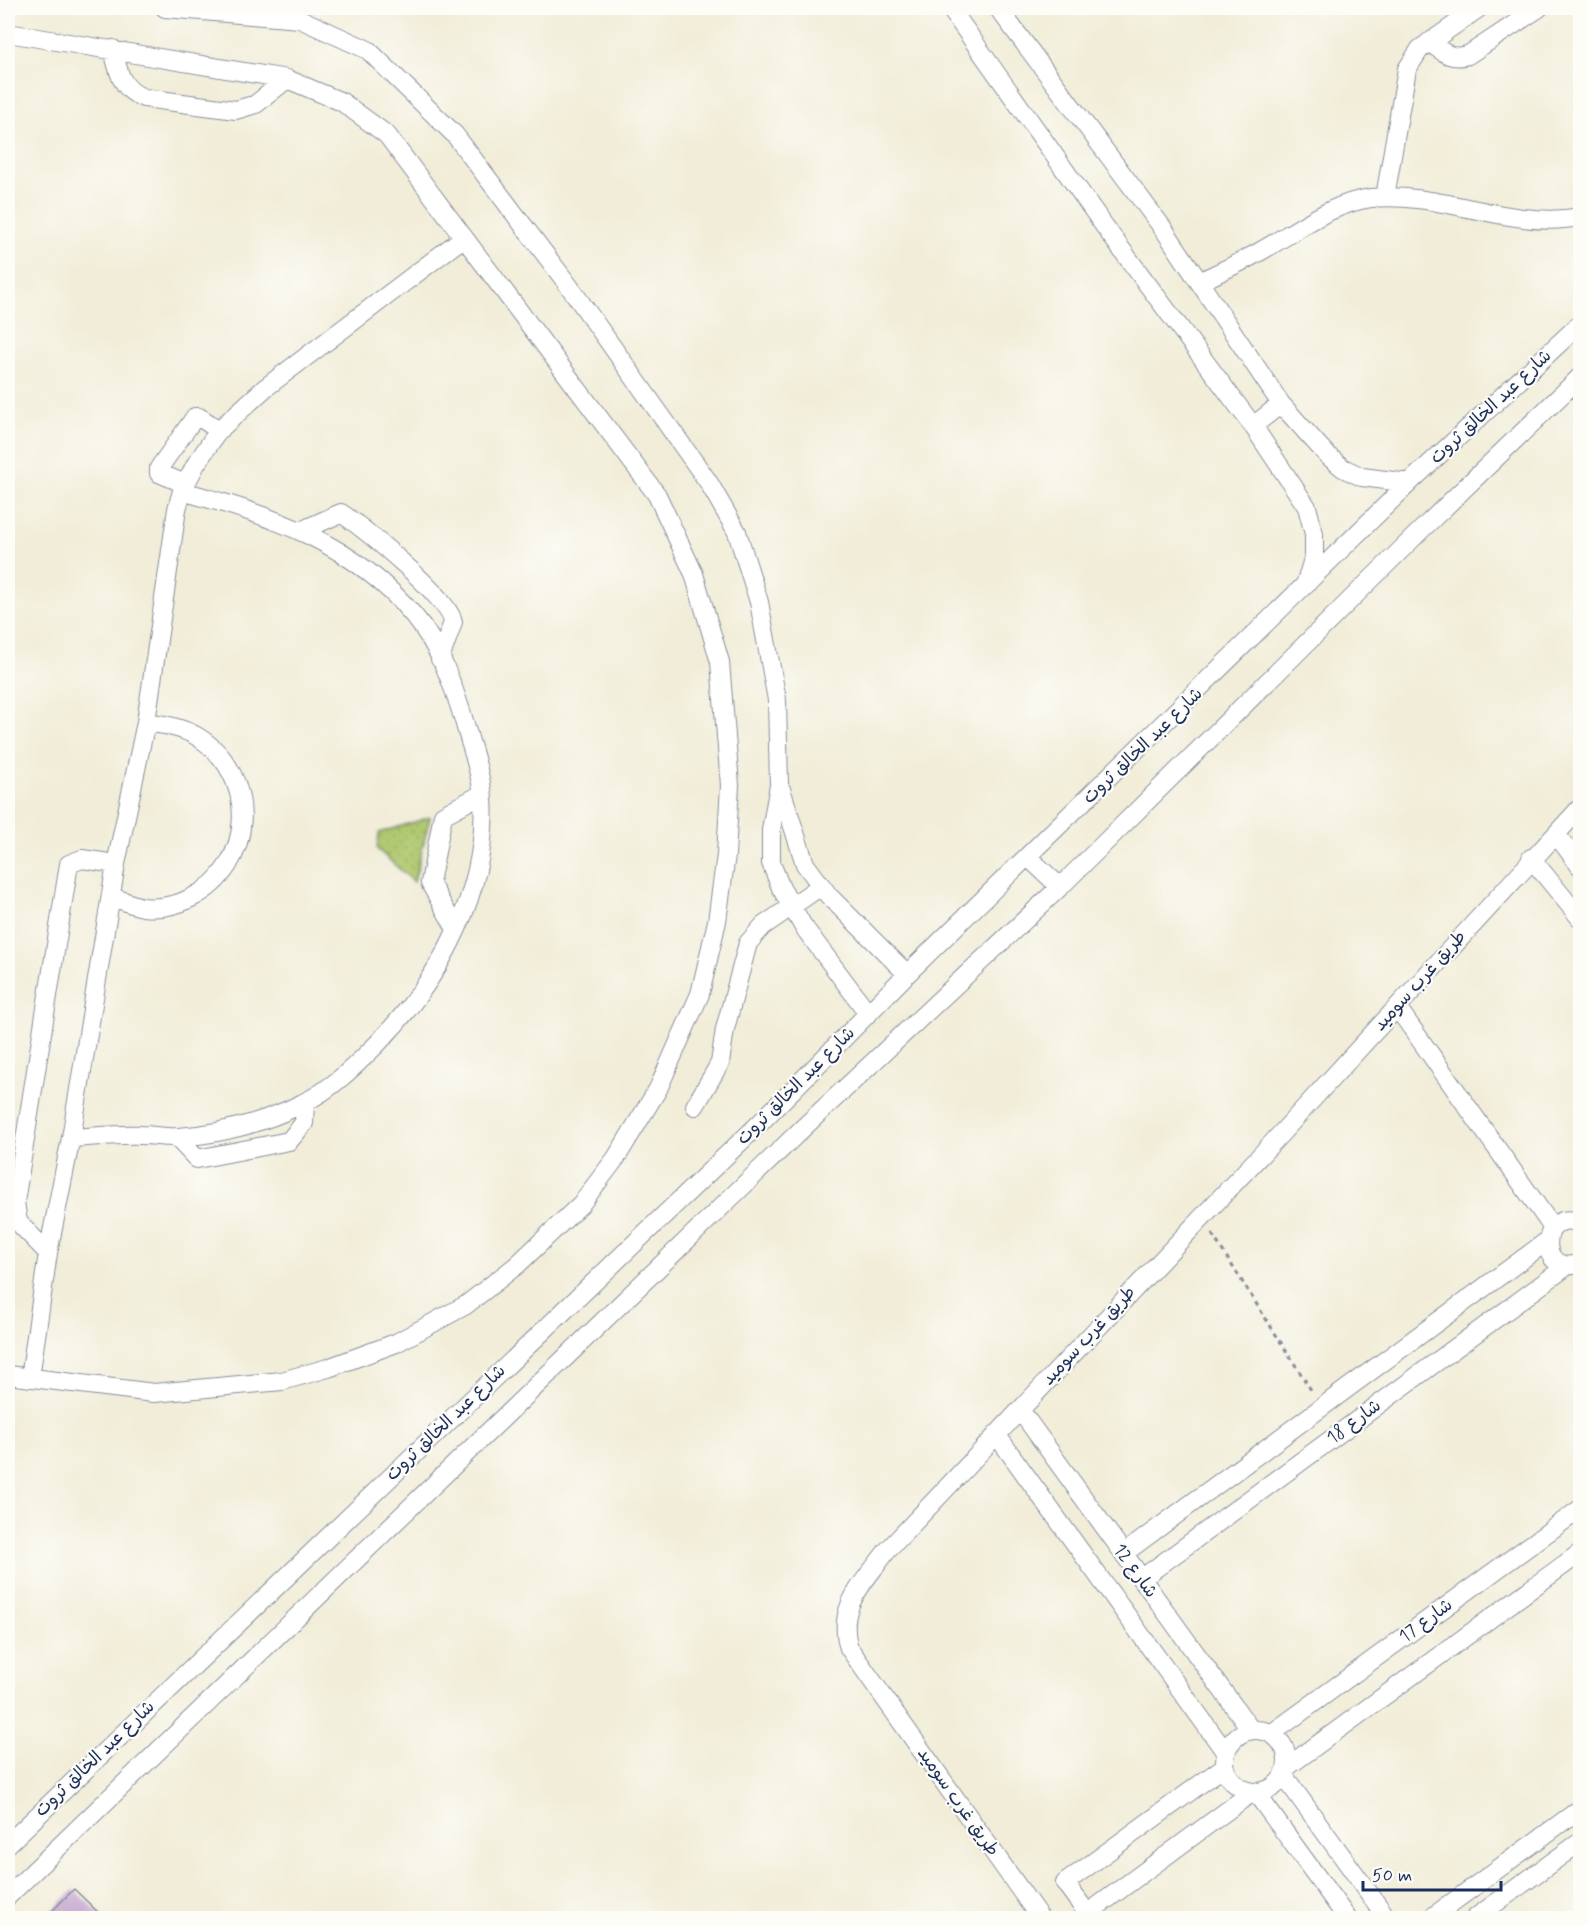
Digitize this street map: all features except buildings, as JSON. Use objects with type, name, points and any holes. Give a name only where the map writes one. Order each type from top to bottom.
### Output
[{"type":"street","points":[[165,8],[300,19],[333,32],[368,50],[413,91],[455,135],[568,286],[709,483],[737,532],[759,602],[777,700],[779,785],[771,830],[771,863],[803,926],[868,1013]]},
{"type":"street","points":[[950,8],[1110,234],[1253,426],[1307,507],[1314,534],[1314,556],[1304,588]]},
{"type":"street","points":[[998,8],[1165,231],[1281,404],[1327,455],[1343,468],[1362,477],[1409,483]]},
{"type":"street","points":[[1385,197],[1407,69],[1420,49],[1479,8]]},
{"type":"street","points":[[1430,42],[1452,58],[1468,55],[1539,8]]},
{"type":"street","points":[[8,33],[287,79],[342,102],[387,135],[657,495],[694,574],[720,662],[730,785],[726,855],[717,921],[700,994],[658,1089],[616,1158],[581,1204],[517,1265],[466,1305],[396,1343],[282,1381],[154,1393],[8,1374]]},
{"type":"street","points":[[113,49],[123,83],[132,93],[144,98],[236,110],[256,104],[287,79]]},
{"type":"street","points":[[1199,282],[1260,252],[1327,213],[1368,199],[1385,197],[1537,219],[1581,217]]},
{"type":"street","points":[[30,1378],[48,1253],[71,1138],[116,864],[146,722],[184,488],[219,430],[265,388],[463,238]]},
{"type":"street","name":"شارع عبد الخالق ثروت","points":[[8,1844],[759,1124],[907,974],[1029,858],[1409,483],[1581,324]]},
{"type":"street","name":"شارع عبد الخالق ثروت","points":[[8,1896],[795,1136],[1060,887],[1419,532],[1581,377]]},
{"type":"street","points":[[1253,426],[1281,404]]},
{"type":"street","points":[[71,1138],[141,1135],[177,1137],[219,1132],[305,1103],[359,1062],[408,1013],[444,956],[469,899],[483,832],[482,794],[454,686],[416,618],[371,573],[303,530],[184,488],[159,473],[159,468],[195,417],[199,417],[219,430]]},
{"type":"street","points":[[303,530],[341,513],[366,530],[438,597],[453,622],[440,660]]},
{"type":"street","points":[[112,897],[144,907],[177,905],[207,890],[230,866],[242,834],[242,801],[229,770],[214,749],[181,728],[146,722]]},
{"type":"street","points":[[779,785],[805,864],[821,886],[907,974]]},
{"type":"street","points":[[456,929],[430,883],[444,814],[482,794]]},
{"type":"street","name":"طريق غرب سوميد","points":[[1036,1913],[849,1648],[844,1633],[844,1618],[853,1598],[886,1552],[1275,1140],[1531,858],[1581,808]]},
{"type":"street","points":[[1556,834],[1581,867]]},
{"type":"street","points":[[1029,858],[1060,887]]},
{"type":"street","points":[[1531,858],[1581,918]]},
{"type":"street","points":[[48,1253],[18,1222],[15,1202],[69,864],[82,860],[116,864]]},
{"type":"street","points":[[695,1106],[720,1063],[738,972],[748,943],[763,926],[821,886]]},
{"type":"street","points":[[1397,1007],[1550,1234]]},
{"type":"street","points":[[177,1137],[197,1160],[288,1141],[304,1123],[305,1103]]},
{"type":"street","points":[[1575,1267],[1554,1259],[1548,1251],[1550,1234],[1563,1221],[1581,1223]]},
{"type":"street","name":"شارع 18","points":[[1123,1554],[1550,1234]]},
{"type":"street","name":"شارع 18","points":[[1141,1579],[1575,1267]]},
{"type":"street","name":"شارع 12","points":[[1020,1410],[1251,1730]]},
{"type":"street","name":"شارع 12","points":[[996,1434],[1226,1759]]},
{"type":"street","name":"شارع 17","points":[[1271,1734],[1581,1509]]},
{"type":"street","name":"شارع 17","points":[[1286,1772],[1581,1553]]},
{"type":"street","points":[[1286,1772],[1272,1788],[1254,1793],[1089,1916],[1065,1883],[1226,1759],[1233,1740],[1251,1730],[1271,1734],[1277,1738],[1286,1751],[1286,1772],[1387,1918]]},
{"type":"street","points":[[1226,1759],[1237,1786],[1254,1793],[1347,1918]]},
{"type":"street","points":[[1431,1918],[1581,1809]]},
{"type":"street","points":[[1475,1918],[1578,1850]]},
{"type":"path","points":[[1201,1216],[1322,1407]]},
{"type":"green space","points":[[430,817],[414,882],[377,849],[379,833]]}]
